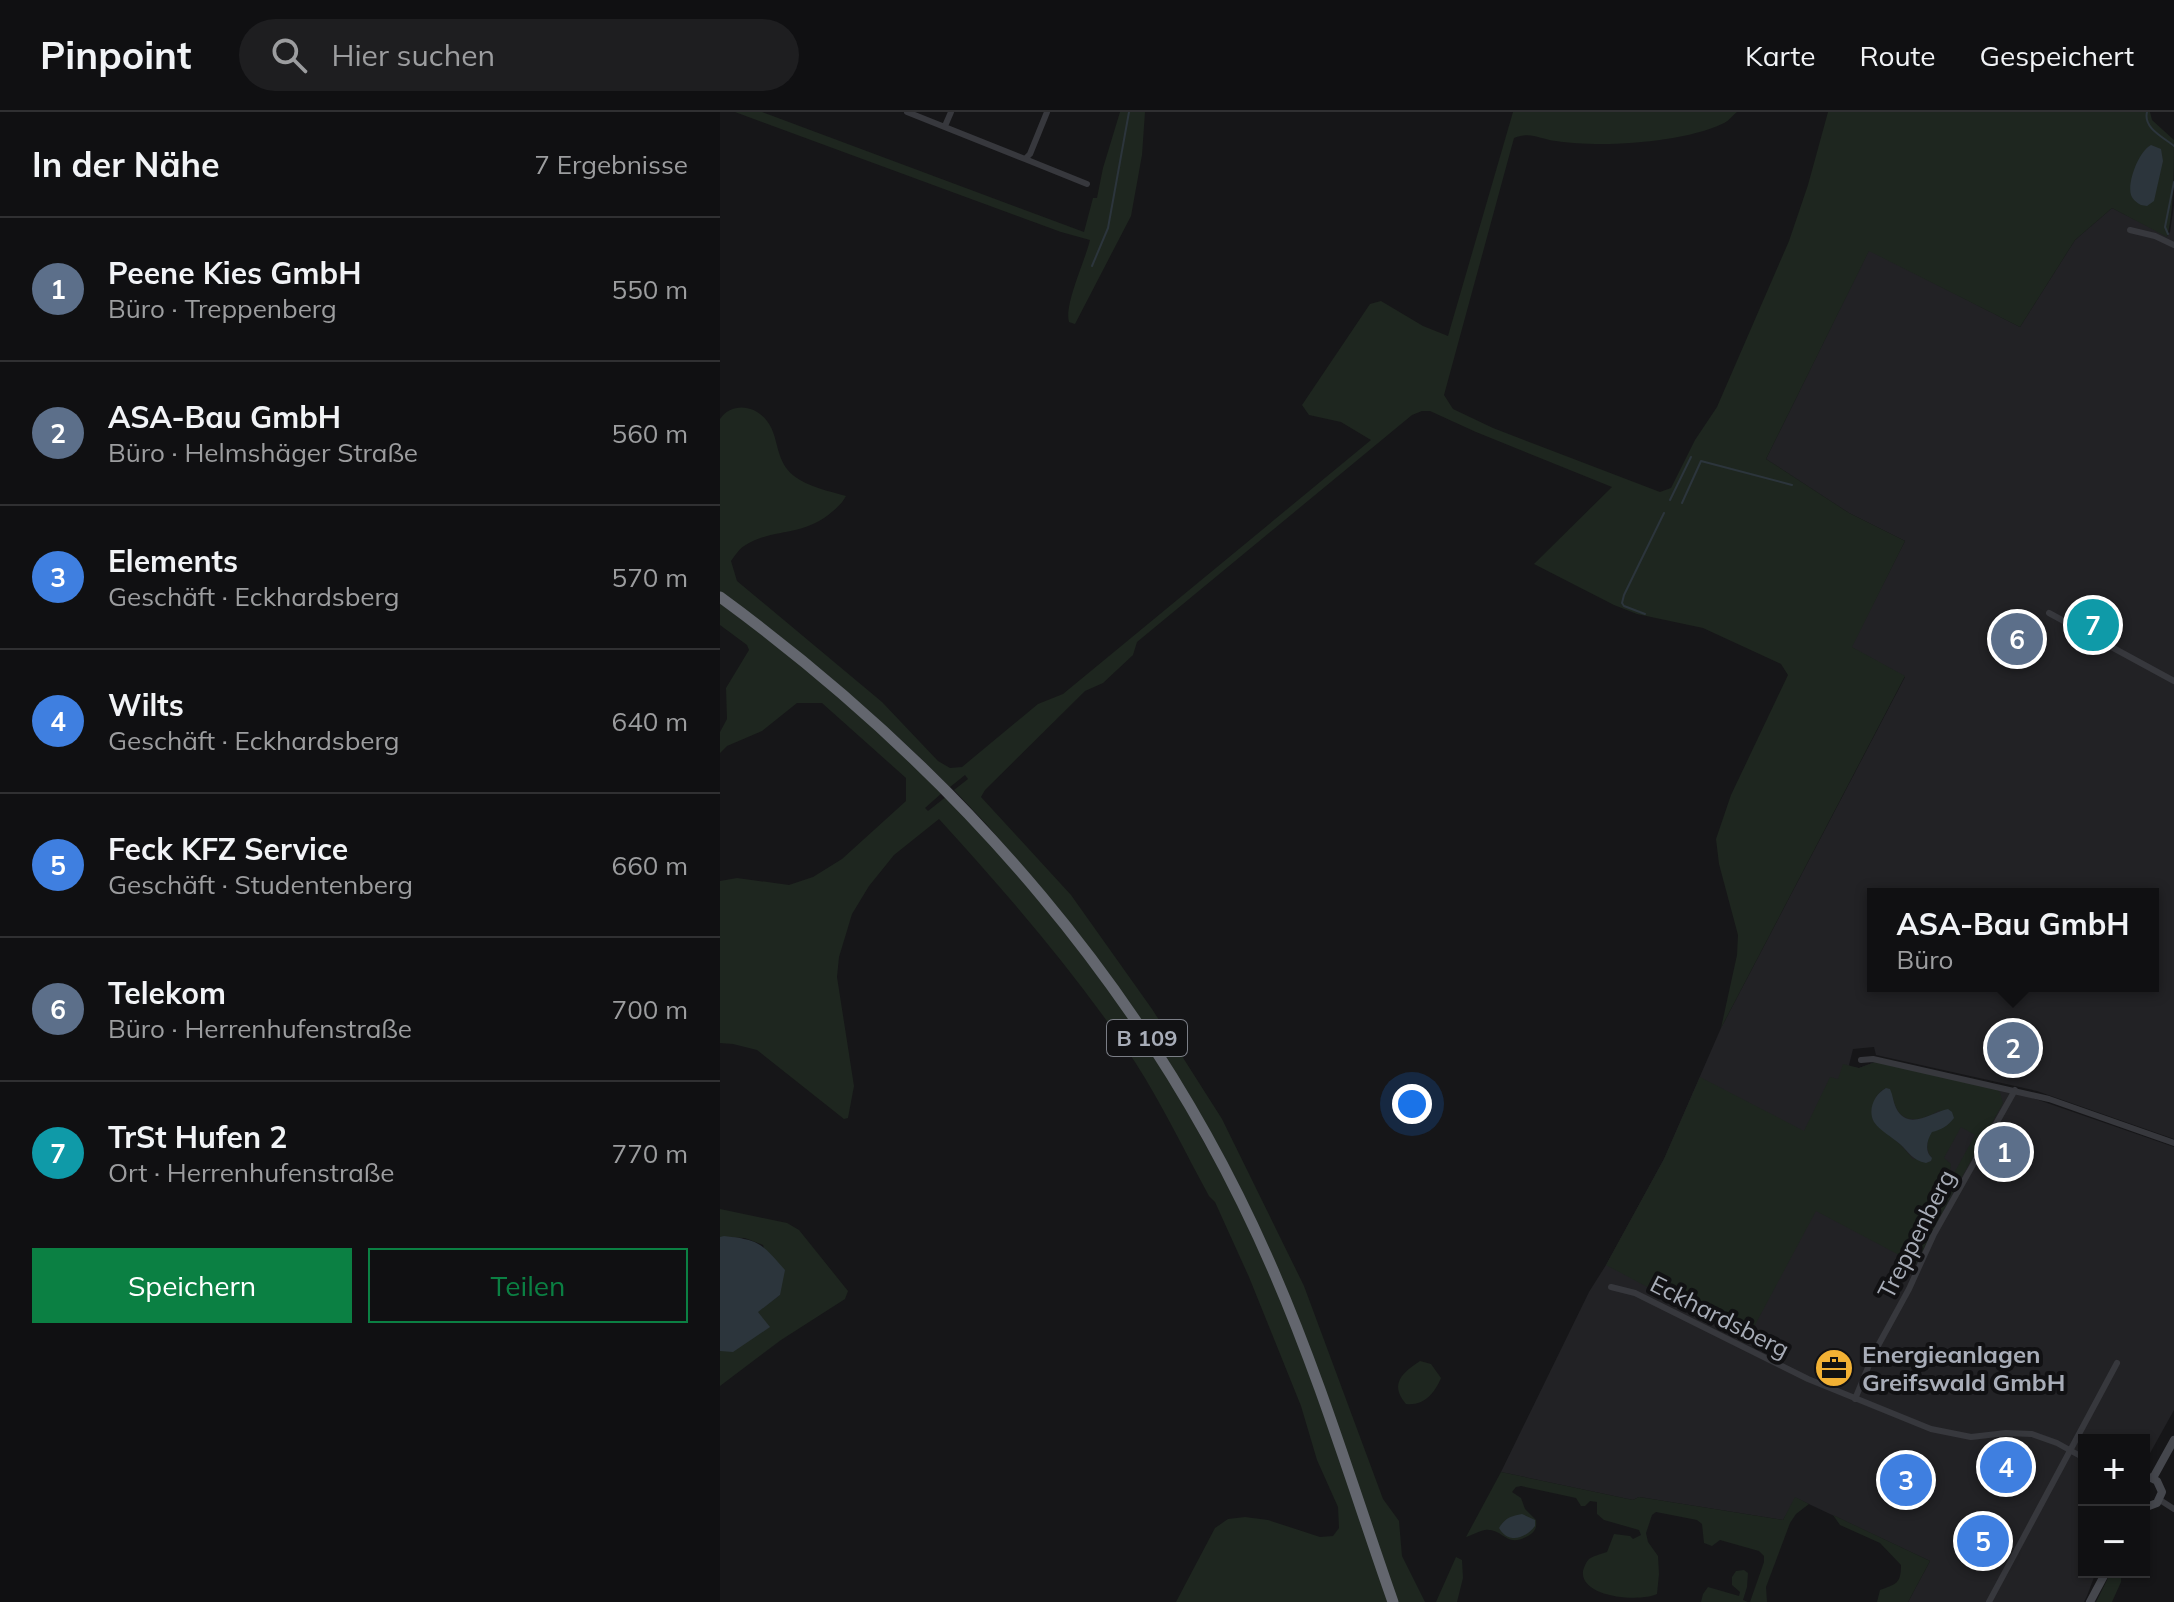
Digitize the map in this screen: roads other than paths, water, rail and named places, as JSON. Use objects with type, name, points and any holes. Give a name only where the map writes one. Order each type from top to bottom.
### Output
[{"type":"highway","name":"B 109","points":[[720,597],[820,674],[954,796],[1044,898],[1142,1031],[1214,1150],[1272,1267],[1328,1409],[1393,1602]]},
{"type":"main road","points":[[2150,1476],[2174,1440]]},
{"type":"main road","points":[[2150,1479],[2162,1488],[2160,1500],[2150,1505]]},
{"type":"main road","points":[[2090,1602],[2103,1578]]},
{"type":"street","points":[[907,112],[1087,184]]},
{"type":"street","points":[[945,126],[951,112]]},
{"type":"street","points":[[1025,159],[1030,154],[1047,112]]},
{"type":"street","points":[[2130,230],[2174,245]]},
{"type":"street","points":[[2049,613],[2174,681]]},
{"type":"street","points":[[1861,1060],[1873,1059],[2049,1099],[2174,1143]]},
{"type":"street","name":"Treppenberg","points":[[1855,1399],[1874,1353],[1909,1289],[1934,1234],[2015,1090]]},
{"type":"street","name":"Eckhardsberg","points":[[1611,1287],[1635,1293],[1771,1362],[1855,1399],[1945,1433],[1971,1437],[2032,1434],[2078,1455]]},
{"type":"street","points":[[1989,1602],[2117,1363]]},
{"type":"street","points":[[2160,1500],[2174,1509]]},
{"type":"waterway","points":[[1092,266],[1108,228],[1129,112]]},
{"type":"waterway","points":[[2147,112],[2151,127],[2174,146]]},
{"type":"waterway","points":[[2168,234],[2165,227],[2174,182]]},
{"type":"waterway","points":[[1670,500],[1691,457]]},
{"type":"waterway","points":[[1682,503],[1701,461],[1792,485]]},
{"type":"waterway","points":[[1645,614],[1622,603],[1664,513]]},
{"type":"place","name":"TrSt Hufen 2","points":[[2093,625]]},
{"type":"place","name":"Telekom","points":[[2017,639]]},
{"type":"place","name":"ASA-Bau GmbH","points":[[2013,1048]]},
{"type":"place","name":"Peene Kies GmbH","points":[[2004,1152]]},
{"type":"place","name":"Energieanlagen Greifswald GmbH","points":[[1834,1368]]},
{"type":"place","name":"Wilts","points":[[2006,1467]]},
{"type":"place","name":"Elements","points":[[1906,1480]]},
{"type":"place","name":"Feck KFZ Service","points":[[1983,1541]]}]
